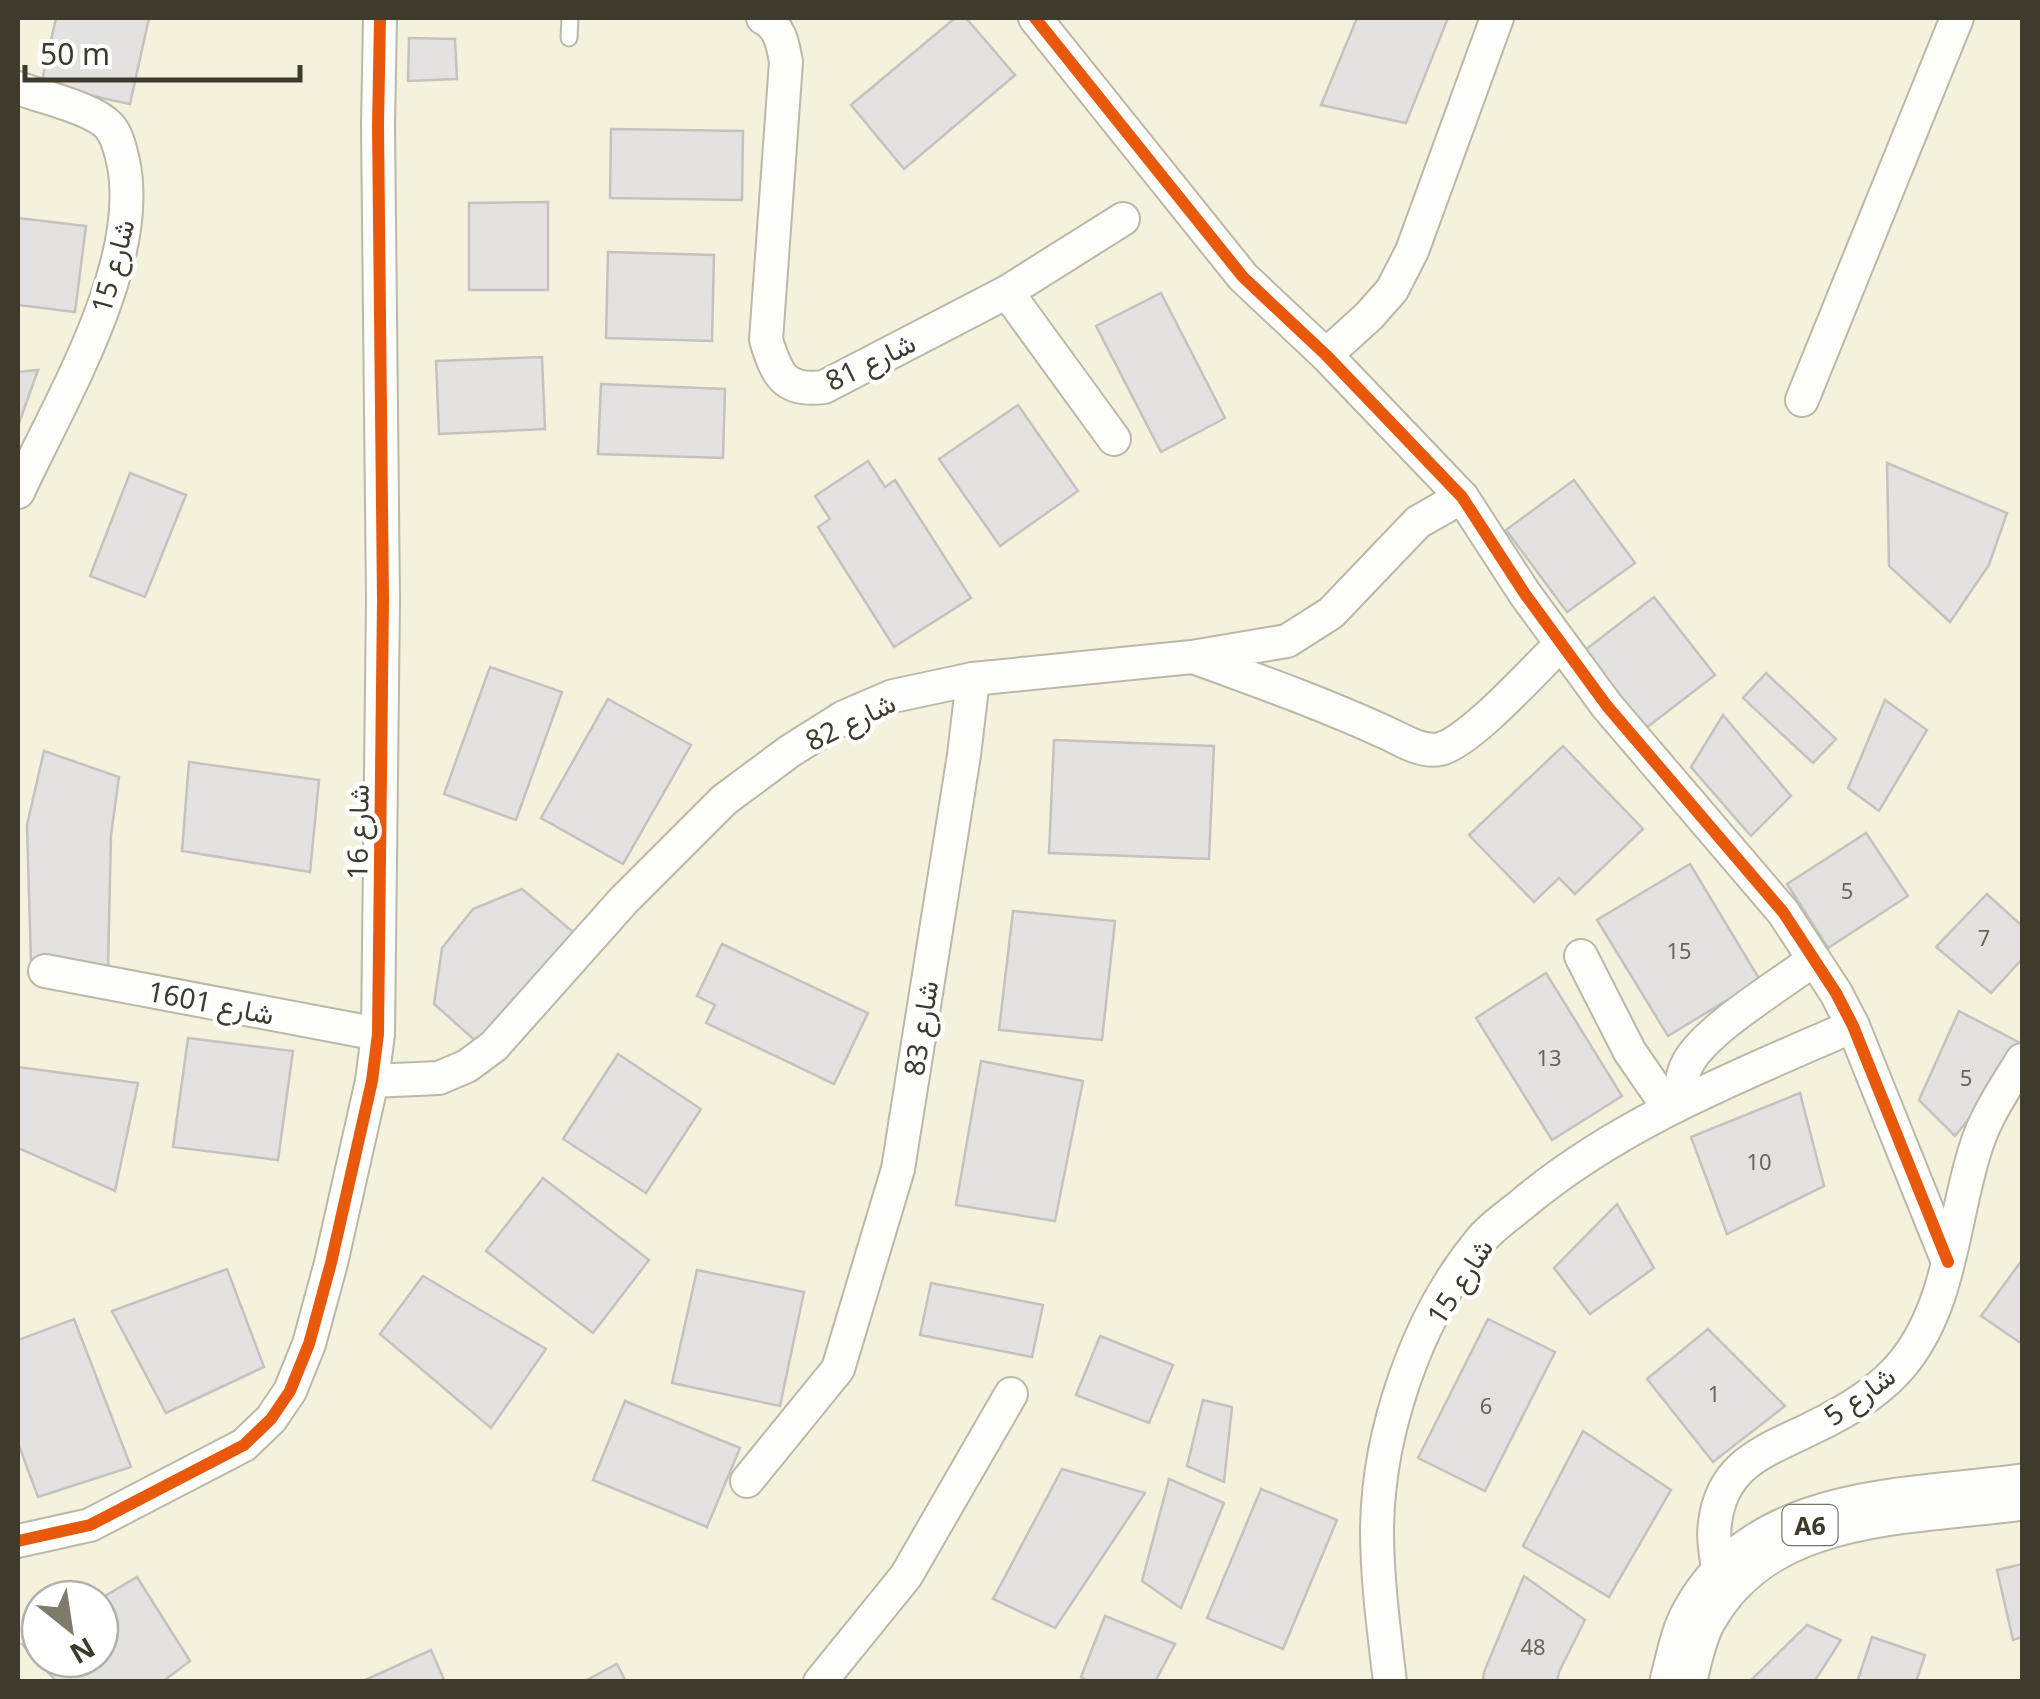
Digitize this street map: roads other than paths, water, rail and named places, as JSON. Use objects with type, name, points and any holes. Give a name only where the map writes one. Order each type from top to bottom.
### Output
[{"type":"highway","name":"A6","points":[[1678,1682],[1697,1618],[1720,1583],[1761,1548],[1813,1523],[1886,1506],[2022,1492]]},
{"type":"street","name":"شارع 16","points":[[18,1541],[90,1525],[244,1445],[290,1392],[309,1344],[331,1263],[372,1081],[378,1034],[382,827],[380,18]]},
{"type":"street","name":"شارع 81","points":[[763,18],[782,38],[786,62],[766,340],[774,365],[785,381],[802,390],[824,387],[1006,292],[1123,219]]},
{"type":"street","points":[[1035,18],[1243,276],[1326,355],[1462,497],[1607,706],[1783,912],[1853,1026],[1948,1262]]},
{"type":"street","points":[[1326,355],[1392,290],[1412,251],[1497,18]]},
{"type":"street","points":[[1802,400],[1956,18]]},
{"type":"street","name":"شارع 15","points":[[18,88],[97,116],[109,126],[119,142],[127,178],[128,209],[122,246],[104,306],[18,492]]},
{"type":"street","points":[[1006,292],[1114,439]]},
{"type":"street","name":"شارع 82","points":[[372,1081],[439,1078],[467,1066],[494,1046],[648,876],[724,800],[844,717],[893,696],[973,679],[1192,657],[1272,645],[1299,636],[1331,613],[1418,522],[1462,497]]},
{"type":"street","points":[[1192,657],[1312,700],[1416,746],[1438,750],[1467,733],[1561,644]]},
{"type":"street","name":"شارع 83","points":[[747,1481],[838,1370],[898,1169],[973,679]]},
{"type":"street","points":[[1581,956],[1630,1052],[1674,1104]]},
{"type":"street","points":[[1674,1104],[1688,1064],[1706,1037],[1813,960]]},
{"type":"street","name":"شارع 1601","points":[[44,971],[378,1034]]},
{"type":"street","name":"شارع 15","points":[[1390,1682],[1378,1530],[1391,1418],[1407,1369],[1442,1299],[1481,1238],[1548,1182],[1674,1104],[1853,1026]]},
{"type":"street","name":"شارع 5","points":[[1720,1583],[1714,1524],[1723,1490],[1736,1471],[1770,1446],[1813,1428],[1859,1401],[1888,1379],[1920,1338],[1948,1262],[1975,1148],[1987,1116],[2022,1060]]},
{"type":"street","points":[[820,1682],[906,1576],[1011,1394]]},
{"type":"lane","points":[[569,38],[570,18]]}]
